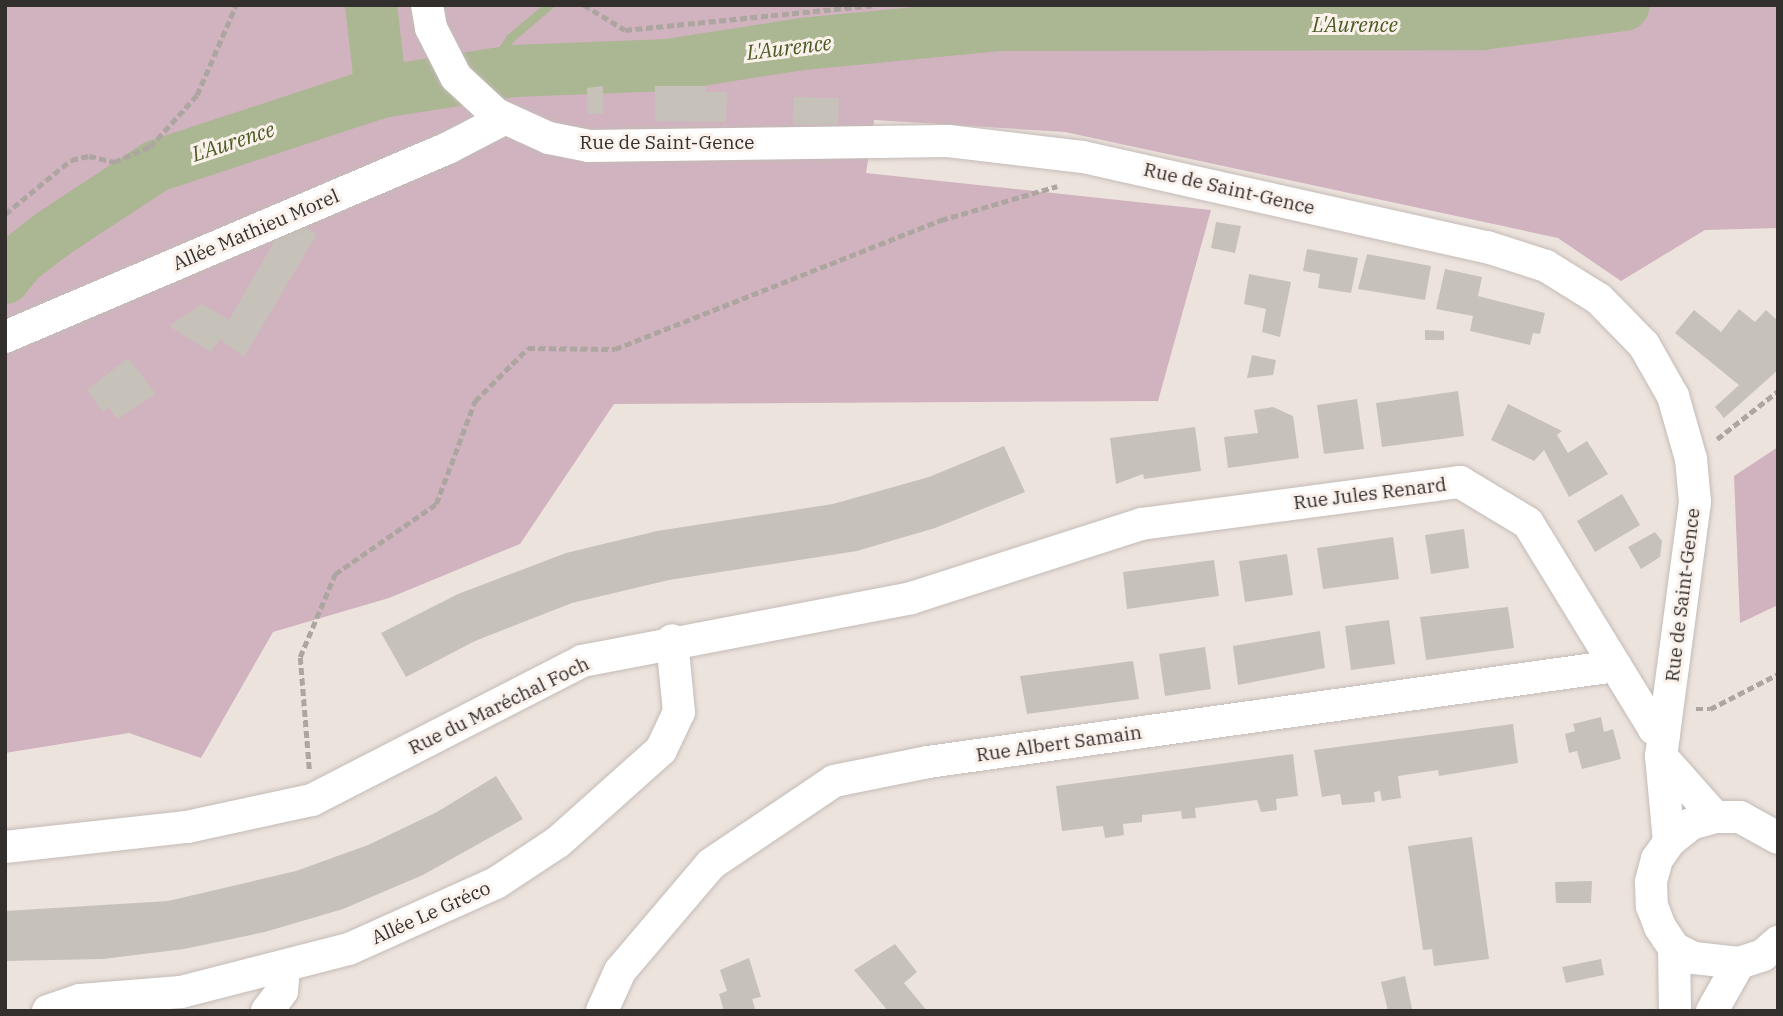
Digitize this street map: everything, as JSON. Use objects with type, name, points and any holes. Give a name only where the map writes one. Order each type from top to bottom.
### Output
[{"type":"street","name":"Rue de Saint-Gence","points":[[427,5],[442,55],[477,99],[504,119],[549,138],[589,146],[948,141],[1083,157],[1473,244],[1546,266],[1600,299],[1644,345],[1673,396],[1691,459],[1695,502],[1664,735]]},
{"type":"street","name":"Allée Mathieu Morel","points":[[5,337],[448,148],[504,119]]},
{"type":"street","name":"Rue Jules Renard","points":[[1077,541],[1141,524],[1460,482],[1528,523],[1654,729],[1664,735],[1715,817]]},
{"type":"street","name":"Rue du Maréchal Foch","points":[[5,847],[187,827],[312,800],[582,661],[672,640],[911,597],[1077,541]]},
{"type":"street","name":"Allée Le Gréco","points":[[48,1011],[80,1000],[181,992],[349,949],[428,916],[496,883],[558,842],[661,750],[679,712],[672,640]]},
{"type":"street","name":"Rue Albert Samain","points":[[602,1011],[620,971],[711,864],[834,781],[928,762],[1615,666]]},
{"type":"street","points":[[1664,735],[1668,842],[1651,882],[1652,905],[1674,948],[1675,1011]]},
{"type":"street","points":[[1668,842],[1690,824],[1715,817],[1740,817],[1778,838]]},
{"type":"street","points":[[1674,948],[1716,964],[1739,963],[1763,955],[1778,942]]},
{"type":"street","points":[[1712,1011],[1739,963]]},
{"type":"street","points":[[267,1011],[282,991],[284,966]]},
{"type":"path","points":[[5,214],[71,160],[89,156],[114,162],[150,147],[197,95],[236,5]]},
{"type":"path","points":[[584,5],[625,30],[874,5]]},
{"type":"path","points":[[312,800],[300,657],[335,574],[436,504],[475,401],[528,348],[615,349],[941,220],[1052,188],[1063,182],[1083,157]]},
{"type":"path","points":[[1691,459],[1778,391]]},
{"type":"path","points":[[1664,735],[1778,674]]},
{"type":"shaded area","points":[[5,5],[1778,5],[1778,228],[1705,230],[1621,281],[1558,238],[1065,132],[874,120],[866,173],[1211,210],[1158,401],[614,404],[520,544],[389,598],[273,632],[201,758],[129,733],[5,753]]},
{"type":"shaded area","points":[[1778,447],[1778,605],[1740,623],[1734,476]]},
{"type":"building","points":[[603,86],[603,114],[587,114],[587,88]]},
{"type":"building","points":[[655,86],[706,86],[706,92],[727,92],[726,122],[655,121]]},
{"type":"building","points":[[794,97],[839,98],[838,125],[793,125]]},
{"type":"building","points":[[288,218],[317,234],[244,357],[220,339],[211,352],[169,326],[202,304],[229,320]]},
{"type":"building","points":[[1216,222],[1241,226],[1235,253],[1211,248]]},
{"type":"building","points":[[1307,249],[1358,258],[1351,293],[1318,288],[1320,274],[1303,271]]},
{"type":"building","points":[[1367,254],[1431,266],[1425,300],[1358,289]]},
{"type":"building","points":[[1445,269],[1482,277],[1478,296],[1545,313],[1540,334],[1533,333],[1530,345],[1470,331],[1473,316],[1436,309]]},
{"type":"building","points":[[1249,274],[1291,282],[1280,337],[1262,332],[1266,309],[1244,304]]},
{"type":"building","points":[[1739,309],[1755,322],[1766,310],[1778,321],[1778,370],[1724,418],[1715,407],[1739,385],[1675,333],[1694,310],[1721,332]]},
{"type":"building","points":[[1425,330],[1444,331],[1444,340],[1425,340]]},
{"type":"building","points":[[1252,355],[1276,360],[1273,375],[1247,378]]},
{"type":"building","points":[[128,358],[156,394],[117,419],[109,407],[103,412],[87,390]]},
{"type":"building","points":[[1458,391],[1464,436],[1382,447],[1376,403]]},
{"type":"building","points":[[1357,399],[1364,449],[1324,454],[1317,405]]},
{"type":"building","points":[[1508,404],[1562,431],[1557,435],[1568,453],[1587,441],[1608,474],[1569,497],[1544,450],[1534,461],[1491,440]]},
{"type":"building","points":[[1273,407],[1293,416],[1299,458],[1228,468],[1224,437],[1258,433],[1254,410]]},
{"type":"building","points":[[1195,427],[1201,471],[1144,479],[1143,474],[1116,484],[1110,438]]},
{"type":"building","points":[[1004,446],[1025,492],[935,528],[857,551],[669,580],[572,603],[475,641],[406,677],[381,633],[458,594],[566,553],[657,531],[833,504],[929,477]]},
{"type":"building","points":[[1622,494],[1640,525],[1595,552],[1577,521]]},
{"type":"building","points":[[1464,529],[1469,568],[1431,574],[1425,535]]},
{"type":"building","points":[[1655,532],[1662,541],[1660,557],[1641,569],[1628,547]]},
{"type":"building","points":[[1393,537],[1399,579],[1323,589],[1317,548]]},
{"type":"building","points":[[1287,554],[1293,595],[1245,602],[1239,561]]},
{"type":"building","points":[[1214,560],[1219,596],[1127,609],[1123,572]]},
{"type":"building","points":[[1508,607],[1514,648],[1426,660],[1420,617]]},
{"type":"building","points":[[1389,620],[1395,664],[1351,670],[1345,626]]},
{"type":"building","points":[[1320,631],[1325,668],[1238,685],[1233,646]]},
{"type":"building","points":[[1205,647],[1211,689],[1165,696],[1159,654]]},
{"type":"building","points":[[1133,661],[1139,699],[1027,714],[1020,676]]},
{"type":"building","points":[[1601,717],[1604,732],[1613,729],[1621,759],[1582,769],[1577,751],[1569,753],[1565,734],[1575,731],[1573,724]]},
{"type":"building","points":[[1513,724],[1518,763],[1439,776],[1438,770],[1398,776],[1401,798],[1382,801],[1380,791],[1374,792],[1375,802],[1342,805],[1340,794],[1322,797],[1314,750]]},
{"type":"building","points":[[1293,754],[1298,796],[1276,799],[1277,810],[1261,812],[1257,800],[1195,808],[1196,818],[1182,819],[1181,811],[1142,815],[1142,822],[1123,824],[1124,835],[1105,838],[1103,826],[1062,831],[1056,786]]},
{"type":"building","points":[[496,776],[523,819],[423,875],[343,909],[265,932],[184,949],[103,959],[5,961],[5,911],[168,901],[296,871],[368,845],[437,812]]},
{"type":"building","points":[[1472,837],[1489,959],[1434,966],[1432,949],[1423,950],[1408,846]]},
{"type":"building","points":[[1592,881],[1591,903],[1556,903],[1555,882]]},
{"type":"building","points":[[895,944],[917,972],[904,983],[927,1011],[888,1011],[854,970]]},
{"type":"building","points":[[749,958],[761,997],[752,999],[756,1011],[724,1011],[719,994],[727,991],[720,970]]},
{"type":"building","points":[[1601,959],[1604,975],[1566,983],[1562,967]]},
{"type":"building","points":[[1405,976],[1412,1009],[1418,1011],[1388,1011],[1381,982]]},
{"type":"waterway","points":[[371,5],[381,92]]},
{"type":"waterway","points":[[486,75],[510,38],[549,5]]},
{"type":"waterway","name":"L'Aurence","points":[[5,278],[19,260],[54,233],[156,166],[381,92],[514,71],[668,65],[802,44],[1001,25],[1482,24],[1624,5]]}]
